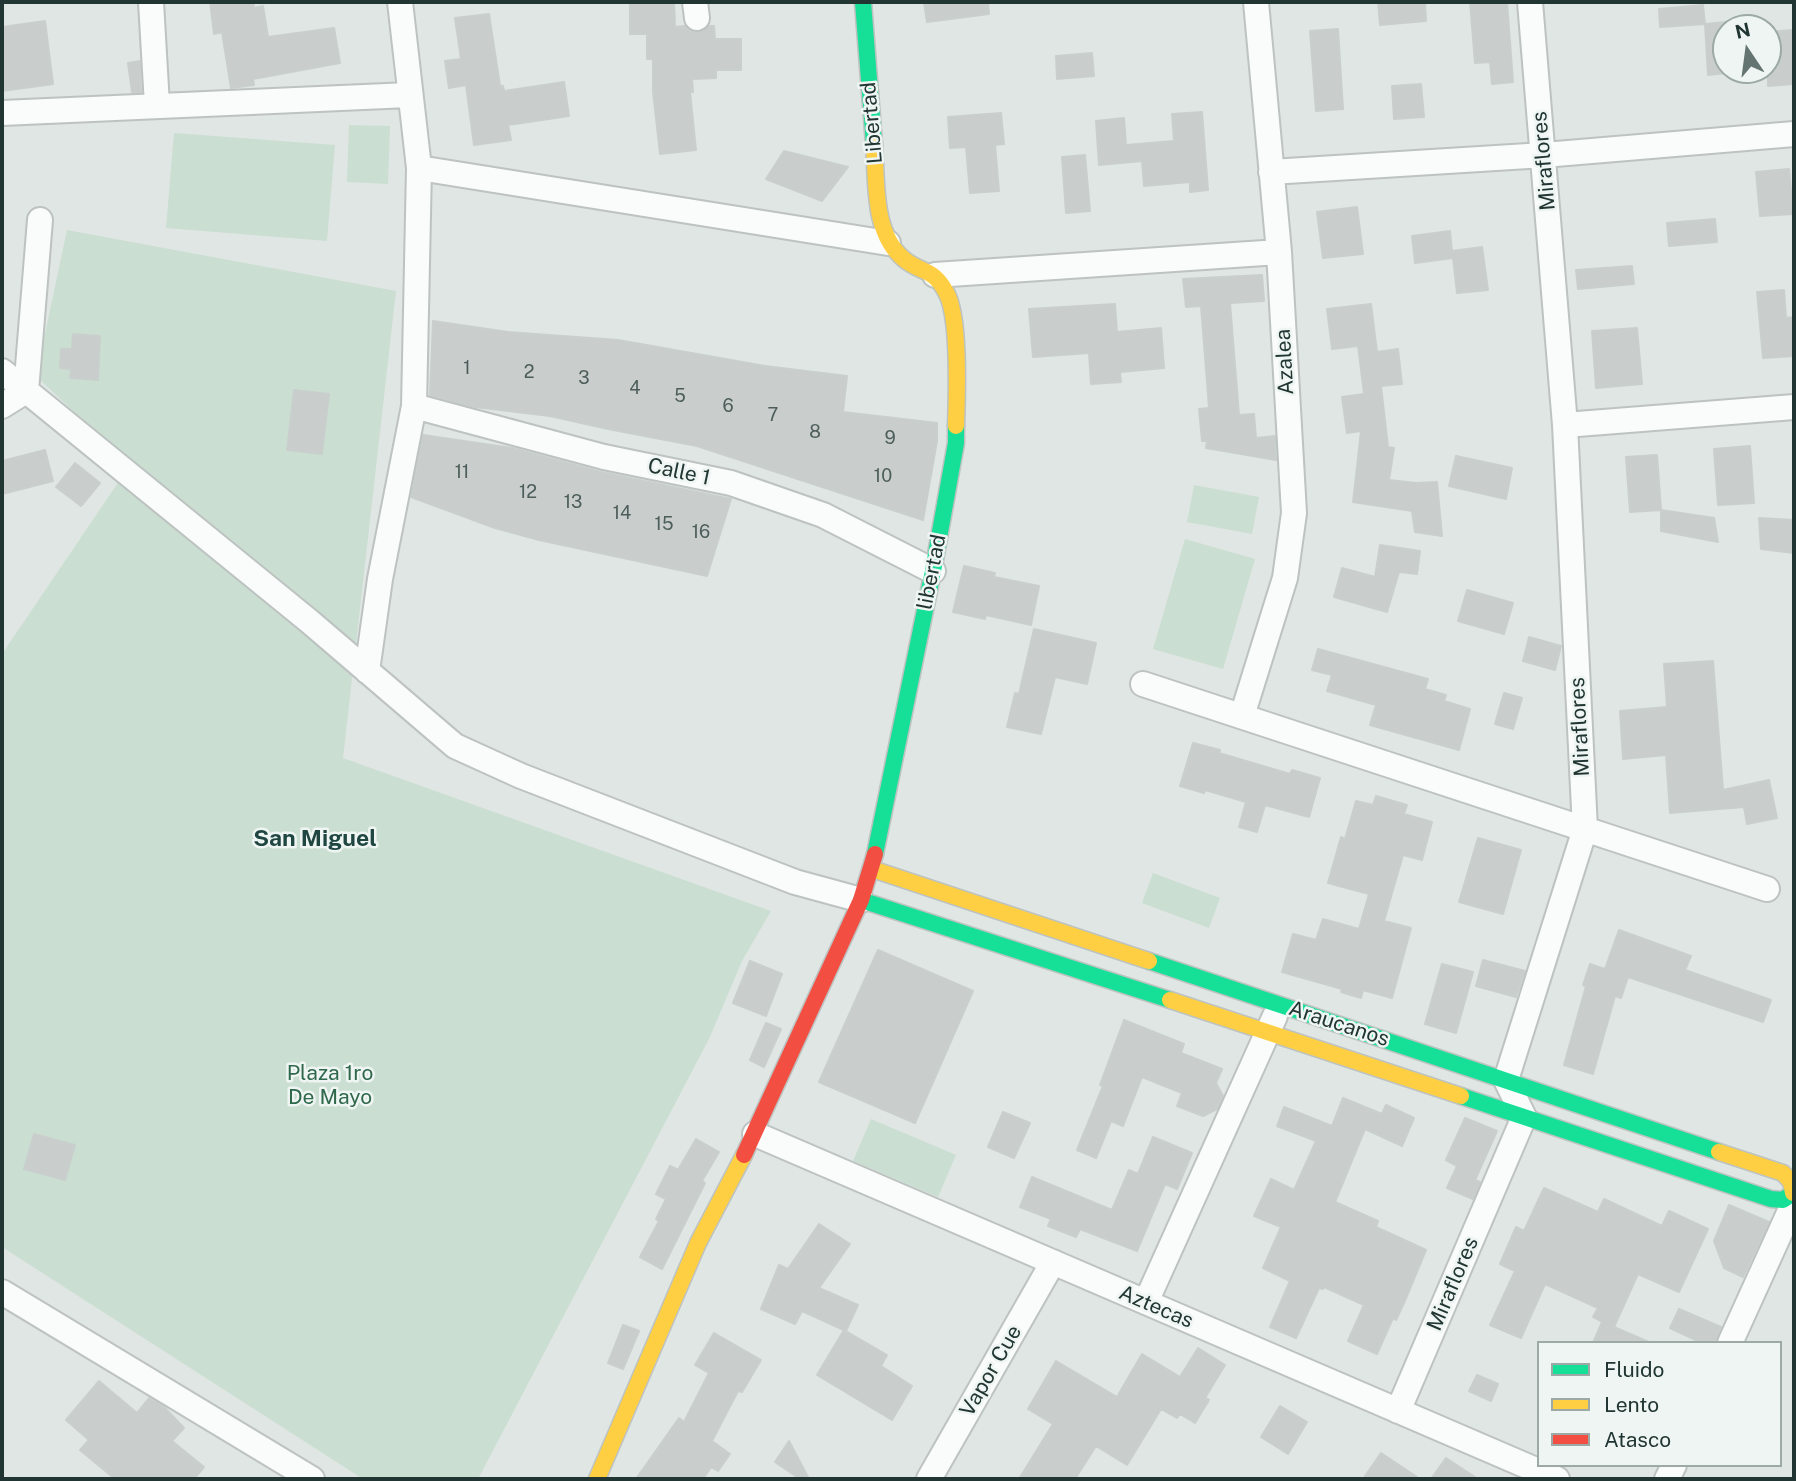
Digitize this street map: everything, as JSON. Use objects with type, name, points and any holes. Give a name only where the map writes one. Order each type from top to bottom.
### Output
[{"type":"street","points":[[151,2],[157,105]]},
{"type":"street","points":[[368,671],[380,579],[414,406],[419,168],[400,2]]},
{"type":"street","name":"Libertad","points":[[863,2],[879,211],[888,243]]},
{"type":"street","name":"Azalea","points":[[1242,716],[1285,578],[1294,513],[1279,252],[1256,2]]},
{"type":"street","name":"Miraflores","points":[[1506,1080],[1585,829],[1565,425],[1531,2]]},
{"type":"street","points":[[2,113],[409,95]]},
{"type":"street","points":[[1272,172],[1544,155],[1794,134]]},
{"type":"street","points":[[419,168],[888,243],[906,261],[935,275],[1279,252]]},
{"type":"street","points":[[26,391],[40,220]]},
{"type":"street","name":"libertad","points":[[597,1479],[698,1243],[755,1134],[861,900],[872,869],[933,572],[956,443],[957,377],[954,331],[948,295],[935,275]]},
{"type":"street","points":[[2,371],[368,671],[455,746],[521,776],[795,882],[861,900]]},
{"type":"street","points":[[2,406],[26,391]]},
{"type":"street","name":"Calle 1","points":[[414,406],[604,457],[731,483],[823,514],[933,572]]},
{"type":"street","points":[[1565,425],[1794,407]]},
{"type":"street","points":[[1143,684],[1768,889]]},
{"type":"street","name":"Araucanos","points":[[861,900],[1770,1199],[1783,1200],[1794,1196],[1791,1182],[1783,1172],[872,869]]},
{"type":"street","points":[[1146,1302],[1279,1005]]},
{"type":"street","points":[[1506,1080],[1524,1117]]},
{"type":"street","name":"Miraflores","points":[[1398,1411],[1524,1117]]},
{"type":"street","name":"Aztecas","points":[[755,1134],[1557,1479]]},
{"type":"street","points":[[1731,1341],[1794,1196]]},
{"type":"street","name":"Vapor Cue","points":[[929,1479],[1053,1262]]},
{"type":"street","points":[[2,1292],[304,1477]]},
{"type":"green space","points":[[349,125],[390,126],[388,184],[347,182]]},
{"type":"green space","points":[[174,133],[335,145],[327,241],[166,228]]},
{"type":"green space","name":"Plaza 1ro De Mayo","points":[[67,230],[396,291],[343,758],[771,911],[742,961],[709,1039],[478,1479],[363,1479],[2,1247],[2,654],[130,465],[36,376]]},
{"type":"green space","points":[[1194,485],[1259,497],[1252,534],[1187,522]]},
{"type":"green space","points":[[1185,539],[1255,559],[1223,669],[1153,649]]},
{"type":"green space","points":[[1153,873],[1220,898],[1209,928],[1142,903]]},
{"type":"green space","points":[[871,1119],[956,1155],[938,1197],[853,1161]]},
{"type":"building","points":[[210,2],[253,2],[254,8],[263,6],[268,37],[334,28],[340,63],[253,79],[254,85],[231,88],[222,32],[214,34]]},
{"type":"building","points":[[630,2],[674,2],[675,27],[685,26],[698,33],[714,26],[715,39],[741,39],[741,70],[716,70],[716,78],[692,79],[693,92],[690,92],[696,150],[660,154],[653,92],[653,59],[647,59],[647,34],[630,34]]},
{"type":"building","points":[[924,2],[988,2],[989,14],[927,22]]},
{"type":"building","points":[[1378,2],[1425,2],[1426,21],[1380,25]]},
{"type":"building","points":[[1470,2],[1507,2],[1513,82],[1492,84],[1490,62],[1475,63]]},
{"type":"building","points":[[1703,5],[1705,24],[1660,27],[1659,9]]},
{"type":"building","points":[[489,14],[500,86],[503,86],[504,91],[564,82],[569,116],[508,125],[511,140],[474,145],[466,85],[449,88],[445,61],[461,59],[455,18]]},
{"type":"building","points":[[45,21],[53,84],[2,91],[2,27]]},
{"type":"building","points":[[1712,23],[1712,75],[1708,75],[1705,24]]},
{"type":"building","points":[[1338,29],[1343,109],[1316,111],[1310,31]]},
{"type":"building","points":[[1793,30],[1794,84],[1768,86],[1782,84],[1782,31]]},
{"type":"building","points":[[1092,53],[1094,76],[1057,79],[1056,56]]},
{"type":"building","points":[[140,61],[141,92],[132,92],[128,63]]},
{"type":"building","points":[[1421,84],[1424,117],[1394,119],[1392,86]]},
{"type":"building","points":[[1202,112],[1208,190],[1190,192],[1190,182],[1144,186],[1142,161],[1099,165],[1096,121],[1124,118],[1126,145],[1174,141],[1172,114]]},
{"type":"building","points":[[1001,113],[1004,144],[995,145],[999,191],[970,193],[966,147],[950,148],[948,117]]},
{"type":"building","points":[[784,151],[848,167],[822,201],[766,179]]},
{"type":"building","points":[[1085,155],[1090,211],[1066,213],[1062,157]]},
{"type":"building","points":[[1789,169],[1793,214],[1760,216],[1756,172]]},
{"type":"building","points":[[1357,207],[1363,254],[1323,258],[1317,212]]},
{"type":"building","points":[[1715,219],[1717,242],[1669,246],[1667,223]]},
{"type":"building","points":[[1450,231],[1452,251],[1482,247],[1488,290],[1457,293],[1453,258],[1415,263],[1412,236]]},
{"type":"building","points":[[1632,266],[1634,284],[1578,289],[1576,270]]},
{"type":"building","points":[[1262,275],[1264,301],[1230,303],[1239,415],[1254,414],[1256,438],[1275,436],[1276,460],[1206,448],[1207,441],[1202,441],[1199,409],[1209,408],[1201,306],[1186,307],[1183,279]]},
{"type":"building","points":[[1784,290],[1786,318],[1794,317],[1794,356],[1763,358],[1757,292]]},
{"type":"building","points":[[1115,304],[1117,332],[1161,328],[1164,368],[1120,372],[1121,382],[1091,384],[1089,353],[1033,357],[1029,309]]},
{"type":"building","points":[[1371,304],[1377,352],[1398,349],[1402,384],[1381,386],[1388,447],[1394,448],[1389,480],[1437,482],[1442,536],[1415,532],[1412,511],[1353,502],[1361,431],[1347,433],[1342,397],[1364,394],[1358,346],[1332,349],[1327,309]]},
{"type":"building","points":[[433,321],[508,332],[618,340],[765,366],[847,376],[843,412],[937,423],[937,441],[923,520],[697,446],[550,416],[475,407],[430,395]]},
{"type":"building","points":[[1637,328],[1642,384],[1596,388],[1592,331]]},
{"type":"building","points":[[73,334],[100,336],[98,380],[70,378],[71,369],[60,368],[61,349],[72,349]]},
{"type":"building","points":[[294,390],[329,394],[322,454],[287,450]]},
{"type":"building","points":[[423,435],[512,448],[601,472],[731,499],[707,576],[539,540],[495,528],[411,497]]},
{"type":"building","points":[[1750,446],[1754,503],[1718,505],[1714,449]]},
{"type":"building","points":[[45,450],[53,481],[2,494],[2,461]]},
{"type":"building","points":[[1657,455],[1661,510],[1630,512],[1626,457]]},
{"type":"building","points":[[1456,456],[1512,468],[1506,499],[1449,486]]},
{"type":"building","points":[[75,463],[100,483],[81,506],[56,487]]},
{"type":"building","points":[[1661,510],[1714,518],[1718,542],[1661,531]]},
{"type":"building","points":[[1759,518],[1794,520],[1794,553],[1761,549]]},
{"type":"building","points":[[1380,545],[1420,551],[1417,574],[1399,572],[1387,612],[1334,597],[1342,568],[1375,577]]},
{"type":"building","points":[[964,566],[995,573],[994,577],[1039,586],[1031,625],[986,615],[985,619],[953,612]]},
{"type":"building","points":[[1467,590],[1513,603],[1504,634],[1458,621]]},
{"type":"building","points":[[1034,629],[1096,643],[1087,684],[1055,677],[1041,734],[1007,727],[1015,693],[1019,694]]},
{"type":"building","points":[[1529,637],[1561,646],[1555,670],[1523,661]]},
{"type":"building","points":[[1318,649],[1428,679],[1425,689],[1446,695],[1444,701],[1470,709],[1459,750],[1370,725],[1376,705],[1327,691],[1332,675],[1312,670]]},
{"type":"building","points":[[1713,661],[1723,790],[1769,780],[1777,818],[1747,824],[1744,807],[1670,813],[1666,755],[1623,759],[1620,711],[1667,707],[1664,664]]},
{"type":"building","points":[[1504,693],[1522,698],[1513,729],[1495,724]]},
{"type":"building","points":[[1193,743],[1290,774],[1292,770],[1320,778],[1309,817],[1265,805],[1257,832],[1239,827],[1246,802],[1180,786]]},
{"type":"building","points":[[1376,796],[1407,805],[1404,814],[1432,822],[1422,860],[1403,855],[1384,921],[1411,928],[1392,998],[1363,990],[1361,998],[1341,992],[1342,989],[1282,972],[1293,934],[1316,940],[1323,919],[1359,929],[1369,894],[1328,883],[1341,837],[1345,839],[1356,801],[1373,805]]},
{"type":"building","points":[[1478,838],[1521,850],[1503,914],[1459,902]]},
{"type":"building","points":[[1619,930],[1691,956],[1685,970],[1771,1000],[1763,1022],[1628,977],[1621,998],[1615,996],[1593,1074],[1564,1065],[1590,964],[1605,969]]},
{"type":"building","points":[[878,950],[973,991],[915,1123],[819,1082]]},
{"type":"building","points":[[1483,960],[1525,971],[1516,997],[1476,986]]},
{"type":"building","points":[[750,961],[782,974],[766,1016],[733,1003]]},
{"type":"building","points":[[1442,964],[1473,972],[1456,1033],[1425,1024]]},
{"type":"building","points":[[1124,1020],[1184,1044],[1181,1053],[1222,1069],[1216,1083],[1223,1096],[1217,1109],[1203,1116],[1177,1106],[1182,1093],[1142,1077],[1123,1126],[1111,1121],[1096,1158],[1077,1150],[1103,1086],[1100,1085]]},
{"type":"building","points":[[766,1023],[781,1029],[764,1067],[750,1060]]},
{"type":"building","points":[[1343,1098],[1382,1114],[1386,1105],[1414,1118],[1402,1146],[1365,1129],[1335,1202],[1378,1221],[1376,1227],[1426,1250],[1396,1320],[1393,1318],[1377,1354],[1348,1341],[1364,1305],[1324,1287],[1319,1288],[1296,1338],[1270,1327],[1290,1281],[1263,1268],[1281,1227],[1254,1216],[1271,1179],[1294,1190],[1316,1141],[1277,1126],[1284,1107],[1332,1126]]},
{"type":"building","points":[[1003,1112],[1030,1123],[1014,1158],[988,1147]]},
{"type":"building","points":[[1465,1118],[1497,1131],[1475,1180],[1480,1182],[1473,1199],[1447,1188],[1457,1166],[1446,1160]]},
{"type":"building","points":[[34,1134],[75,1145],[65,1180],[24,1169]]},
{"type":"building","points":[[1153,1137],[1192,1153],[1177,1189],[1165,1184],[1137,1251],[1080,1229],[1076,1237],[1048,1226],[1051,1219],[1020,1207],[1032,1177],[1112,1210],[1129,1170],[1138,1174]]},
{"type":"building","points":[[696,1139],[719,1152],[702,1181],[705,1183],[662,1269],[640,1257],[659,1221],[656,1219],[666,1199],[656,1194],[670,1166],[678,1170]]},
{"type":"building","points":[[1544,1188],[1598,1212],[1604,1199],[1662,1226],[1669,1211],[1708,1229],[1679,1292],[1638,1274],[1614,1327],[1646,1341],[1594,1341],[1602,1322],[1593,1317],[1598,1308],[1545,1284],[1521,1338],[1490,1325],[1515,1271],[1500,1264],[1516,1227],[1524,1231]]},
{"type":"building","points":[[1729,1205],[1769,1222],[1743,1277],[1724,1268],[1714,1241]]},
{"type":"building","points":[[819,1224],[850,1244],[819,1288],[858,1305],[846,1331],[802,1311],[795,1324],[761,1309],[779,1265],[788,1269]]},
{"type":"building","points":[[1679,1309],[1721,1327],[1715,1341],[1698,1341],[1670,1328]]},
{"type":"building","points":[[623,1325],[639,1331],[623,1369],[608,1363]]},
{"type":"building","points":[[844,1330],[887,1355],[881,1366],[912,1386],[892,1420],[817,1375]]},
{"type":"building","points":[[714,1333],[761,1360],[742,1392],[738,1391],[712,1441],[730,1454],[718,1471],[711,1467],[703,1479],[636,1479],[679,1418],[684,1422],[709,1373],[695,1365]]},
{"type":"building","points":[[1198,1348],[1225,1365],[1205,1398],[1209,1400],[1195,1423],[1180,1414],[1177,1418],[1161,1409],[1127,1465],[1096,1446],[1075,1479],[1019,1479],[1053,1424],[1028,1409],[1056,1361],[1117,1397],[1142,1354],[1180,1377]]},
{"type":"building","points":[[1477,1375],[1498,1384],[1491,1401],[1469,1391]]},
{"type":"building","points":[[99,1381],[137,1413],[149,1398],[164,1407],[184,1428],[172,1441],[204,1467],[194,1479],[115,1479],[80,1450],[89,1440],[66,1420]]},
{"type":"building","points":[[1280,1406],[1307,1422],[1288,1454],[1261,1437]]},
{"type":"building","points":[[789,1441],[809,1479],[800,1479],[775,1462]]},
{"type":"building","points":[[1381,1453],[1420,1479],[1363,1479]]},
{"type":"building","points":[[1446,1458],[1478,1479],[1431,1479]]},
{"type":"traffic: fast","points":[[863,2],[874,144]]},
{"type":"traffic: fast","points":[[875,854],[933,571],[956,443],[956,426]]},
{"type":"traffic: fast","points":[[861,900],[1170,1000]]},
{"type":"traffic: fast","points":[[1149,961],[1719,1152]]},
{"type":"traffic: fast","points":[[1461,1096],[1771,1199],[1783,1200],[1793,1193]]},
{"type":"traffic: slow","points":[[874,144],[878,206],[887,236],[894,249],[905,260],[937,279],[950,303],[957,357],[956,426]]},
{"type":"traffic: slow","points":[[872,869],[1149,961]]},
{"type":"traffic: slow","points":[[1170,1000],[1461,1096]]},
{"type":"traffic: slow","points":[[1719,1152],[1783,1173],[1791,1182],[1793,1193]]},
{"type":"traffic: slow","points":[[597,1479],[698,1243],[744,1155]]},
{"type":"traffic: jam","points":[[744,1155],[861,900],[875,854]]},
{"type":"district","name":"San Miguel","points":[[315,839]]}]
